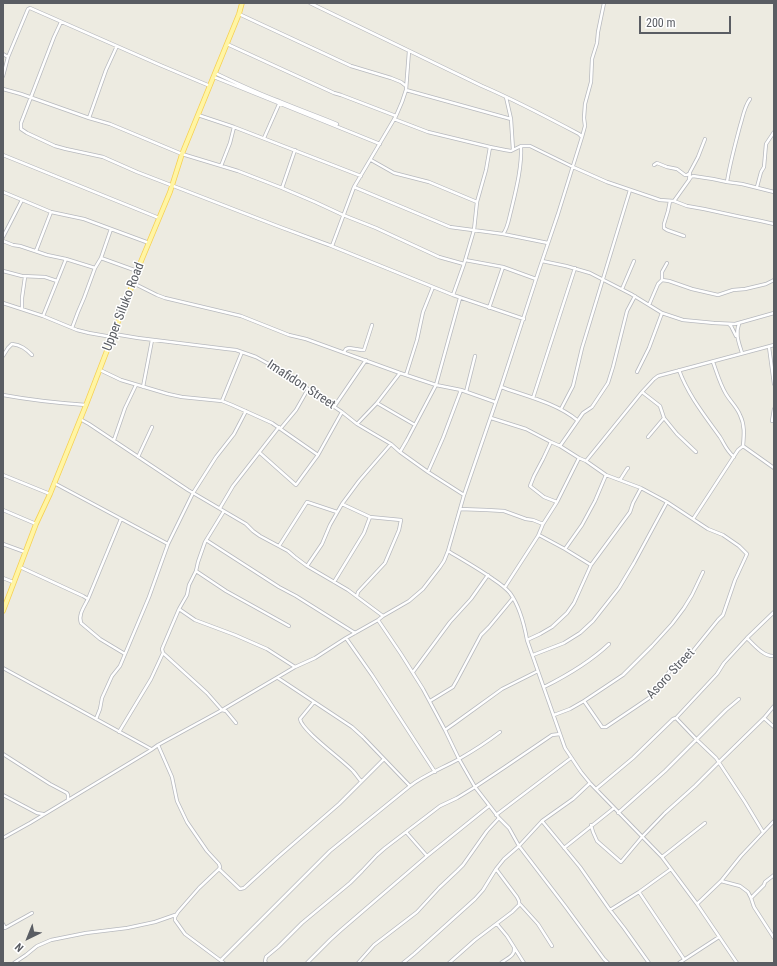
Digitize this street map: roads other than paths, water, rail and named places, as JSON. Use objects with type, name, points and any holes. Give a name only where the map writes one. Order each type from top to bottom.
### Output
[{"type":"main road","name":"Upper Siluko Road","points":[[3,611],[36,524],[50,494],[100,370],[148,243],[172,185],[182,154],[215,75],[242,3]]},
{"type":"street","points":[[310,3],[482,86],[506,96],[578,133],[582,137]]},
{"type":"street","points":[[3,838],[152,750],[158,745],[222,710],[295,667],[315,658],[409,601],[423,589],[440,567],[448,551],[464,495],[524,319],[582,137],[585,126],[585,104],[590,82],[592,59],[597,43],[604,3]]},
{"type":"street","points":[[3,76],[8,57],[28,9],[30,8],[210,86]]},
{"type":"street","points":[[239,14],[351,66],[391,78],[406,86]]},
{"type":"street","points":[[61,22],[21,126],[21,129],[33,137],[61,147],[103,157],[137,172],[332,246],[460,298],[524,319]]},
{"type":"street","points":[[227,44],[334,93],[396,116]]},
{"type":"street","points":[[89,118],[106,70],[117,46]]},
{"type":"street","points":[[332,246],[354,187],[394,120],[402,102],[406,90],[409,51]]},
{"type":"street","points":[[3,54],[8,57]]},
{"type":"street","points":[[215,75],[380,144]]},
{"type":"street","points":[[3,89],[110,124],[182,154],[282,188],[343,216],[376,228],[439,256],[464,264]]},
{"type":"street","points":[[406,90],[511,119]]},
{"type":"street","points":[[506,96],[511,119],[514,150]]},
{"type":"street","points":[[727,182],[730,161],[736,139],[746,104],[750,99]]},
{"type":"street","points":[[279,102],[337,124]]},
{"type":"street","points":[[263,138],[279,102]]},
{"type":"street","points":[[198,115],[234,127],[361,176]]},
{"type":"street","points":[[394,120],[428,132],[504,150],[511,151],[521,146],[530,146],[607,182],[660,200],[674,201],[687,206],[774,224]]},
{"type":"street","points":[[221,166],[230,143],[234,127]]},
{"type":"street","points":[[757,187],[764,167],[766,144],[774,132]]},
{"type":"street","points":[[689,180],[690,173],[705,139]]},
{"type":"street","points":[[503,234],[513,200],[520,163],[521,146]]},
{"type":"street","points":[[453,295],[474,230],[477,202],[486,170],[490,147]]},
{"type":"street","points":[[282,188],[295,150]]},
{"type":"street","points":[[3,155],[159,218]]},
{"type":"street","points":[[371,160],[394,173],[429,182],[477,202]]},
{"type":"street","points":[[654,165],[657,163],[667,167],[677,168],[685,175],[690,173]]},
{"type":"street","points":[[674,201],[691,177],[697,176],[757,187],[774,192]]},
{"type":"street","points":[[354,187],[450,228],[503,234],[548,243]]},
{"type":"street","points":[[561,409],[573,386],[582,348],[630,190]]},
{"type":"street","points":[[3,192],[51,212],[84,219],[148,243]]},
{"type":"street","points":[[3,237],[22,200]]},
{"type":"street","points":[[670,201],[664,228],[684,236]]},
{"type":"street","points":[[36,252],[51,212]]},
{"type":"street","points":[[72,328],[111,230]]},
{"type":"street","points":[[3,241],[36,252],[95,268]]},
{"type":"street","points":[[101,258],[137,272]]},
{"type":"street","points":[[44,316],[66,259]]},
{"type":"street","points":[[465,260],[503,267],[536,279]]},
{"type":"street","points":[[542,261],[575,268],[590,273],[635,296],[662,312],[683,320],[714,324],[739,324],[774,313]]},
{"type":"street","points":[[622,289],[634,261]]},
{"type":"street","points":[[649,305],[658,284],[662,280],[662,272],[667,263]]},
{"type":"street","points":[[489,308],[503,267]]},
{"type":"street","points":[[533,398],[575,268]]},
{"type":"street","points":[[3,271],[25,277],[45,276],[57,281]]},
{"type":"street","points":[[22,309],[25,277]]},
{"type":"street","points":[[662,280],[669,280],[692,290],[718,295],[733,290],[766,284],[774,280]]},
{"type":"street","points":[[133,283],[165,298],[241,316],[289,335],[344,352],[400,373],[436,385],[461,390],[495,402]]},
{"type":"street","points":[[406,375],[417,340],[423,312],[433,287]]},
{"type":"street","points":[[560,446],[577,420],[583,413],[592,407],[608,383],[627,312],[635,296]]},
{"type":"street","points":[[400,452],[436,385],[460,298]]},
{"type":"street","name":"Imafidon Street","points":[[3,303],[44,316],[88,333],[227,349],[256,357],[285,373],[357,424],[391,444],[428,472],[464,495]]},
{"type":"street","points":[[637,372],[649,348],[662,312]]},
{"type":"street","points":[[729,324],[737,338],[742,353]]},
{"type":"street","points":[[737,338],[737,329],[739,324]]},
{"type":"street","points":[[344,352],[349,348],[364,350],[372,325]]},
{"type":"street","points":[[143,387],[152,340]]},
{"type":"street","points":[[3,356],[12,344],[25,348],[32,355]]},
{"type":"street","points":[[586,461],[642,392],[658,376],[774,345]]},
{"type":"street","points":[[769,347],[774,384]]},
{"type":"street","points":[[222,401],[242,352]]},
{"type":"street","points":[[466,392],[475,356]]},
{"type":"street","points":[[334,407],[366,360]]},
{"type":"street","points":[[491,418],[526,430],[560,446],[606,475],[641,488],[667,502],[693,520],[738,450],[743,446],[744,432],[740,414],[726,394],[713,362]]},
{"type":"street","points":[[100,370],[121,380],[168,394],[222,401],[272,423],[318,455]]},
{"type":"street","points":[[679,370],[690,394],[728,451],[734,457]]},
{"type":"street","points":[[357,424],[377,403],[400,373]]},
{"type":"street","points":[[114,440],[125,408],[136,385]]},
{"type":"street","points":[[501,387],[561,409],[577,420]]},
{"type":"street","points":[[220,508],[233,486],[296,410],[308,389]]},
{"type":"street","points":[[428,472],[443,438],[461,390]]},
{"type":"street","points":[[642,392],[660,406],[664,418],[677,434],[696,452]]},
{"type":"street","points":[[3,395],[58,403],[86,405]]},
{"type":"street","points":[[377,403],[415,425]]},
{"type":"street","points":[[772,421],[774,409]]},
{"type":"street","points":[[96,719],[102,698],[112,676],[120,666],[149,597],[168,544],[193,493],[216,457],[234,434],[246,411]]},
{"type":"street","points":[[260,453],[296,485],[318,455],[342,412]]},
{"type":"street","points":[[648,437],[664,418]]},
{"type":"street","points":[[80,419],[193,493],[246,524],[260,536],[288,551],[307,566],[348,590],[383,616]]},
{"type":"street","points":[[138,457],[152,427]]},
{"type":"street","points":[[551,442],[530,486],[544,497],[557,502]]},
{"type":"street","points":[[307,566],[322,544],[330,525],[342,504],[359,481],[391,444]]},
{"type":"street","points":[[743,446],[774,468]]},
{"type":"street","points":[[505,587],[539,535],[543,524],[557,502],[579,458]]},
{"type":"street","points":[[620,480],[628,468]]},
{"type":"street","points":[[3,475],[50,494]]},
{"type":"street","points":[[565,549],[596,501],[606,475]]},
{"type":"street","points":[[54,483],[168,544]]},
{"type":"street","points":[[527,640],[552,627],[567,613],[574,603],[591,565],[630,512],[641,488]]},
{"type":"street","points":[[279,546],[307,502],[337,512]]},
{"type":"street","points":[[533,655],[564,643],[580,633],[592,621],[619,588],[667,502]]},
{"type":"street","points":[[342,504],[370,517],[401,520],[399,530],[385,563],[358,592],[357,596]]},
{"type":"street","points":[[460,509],[504,511],[543,524]]},
{"type":"street","points":[[3,510],[36,524]]},
{"type":"street","points":[[119,732],[150,679],[163,653],[162,649],[179,609],[187,595],[189,585],[196,572],[206,540],[224,511]]},
{"type":"street","points":[[334,582],[364,534],[370,517]]},
{"type":"street","points":[[121,518],[88,600],[80,616],[80,620],[81,623],[100,639],[125,654]]},
{"type":"street","name":"Asoro Street","points":[[584,702],[602,727],[606,727],[611,724],[652,696],[669,672],[688,657],[723,615],[735,580],[747,554],[739,546],[723,535],[708,529],[693,520]]},
{"type":"street","points":[[539,535],[591,565]]},
{"type":"street","points":[[206,540],[279,587],[355,633]]},
{"type":"street","points":[[3,544],[26,552]]},
{"type":"street","points":[[448,551],[505,587],[513,598],[519,610],[527,640],[565,748],[571,758],[590,783],[662,857],[697,904],[737,963]]},
{"type":"street","points":[[20,567],[83,596],[88,600]]},
{"type":"street","points":[[196,572],[226,591],[289,626]]},
{"type":"street","points":[[554,716],[584,702],[623,675],[672,624],[692,595],[703,572]]},
{"type":"street","points":[[412,673],[450,622],[471,599],[488,575]]},
{"type":"street","points":[[3,578],[14,583]]},
{"type":"street","points":[[430,701],[453,687],[481,635],[513,598]]},
{"type":"street","points":[[179,609],[195,620],[235,635],[267,650],[295,667]]},
{"type":"street","points":[[596,789],[633,758],[673,719],[676,718],[717,674],[724,663],[747,638],[774,612]]},
{"type":"street","points":[[378,620],[402,654],[430,701],[475,787],[489,806],[509,828],[519,846],[608,963]]},
{"type":"street","points":[[346,638],[434,772]]},
{"type":"street","points":[[747,638],[769,656],[774,656]]},
{"type":"street","points":[[544,687],[568,675],[600,653],[609,644]]},
{"type":"street","points":[[163,653],[207,693],[222,710],[226,711],[236,723]]},
{"type":"street","points":[[3,668],[152,750]]},
{"type":"street","points":[[444,730],[502,689],[538,671]]},
{"type":"street","points":[[278,678],[352,727],[410,786]]},
{"type":"street","points":[[618,813],[665,771],[739,699]]},
{"type":"street","points":[[314,702],[300,718],[301,723],[310,733],[354,771],[361,781]]},
{"type":"street","points":[[591,826],[597,841],[621,862],[665,813],[695,786],[764,718],[774,706]]},
{"type":"street","points":[[676,718],[696,740],[708,749],[716,758],[763,832]]},
{"type":"street","points":[[764,718],[774,727]]},
{"type":"street","points":[[221,960],[330,851],[410,786],[459,759],[500,732]]},
{"type":"street","points":[[266,963],[266,957],[302,923],[354,879],[377,855],[406,832],[440,806],[475,787],[552,735],[560,734]]},
{"type":"street","points":[[158,745],[172,777],[177,801],[186,822],[207,851],[219,864],[220,869],[240,889],[247,886],[339,804],[384,759]]},
{"type":"street","points":[[3,754],[67,793],[68,800]]},
{"type":"street","points":[[496,814],[571,758]]},
{"type":"street","points":[[403,963],[475,899],[504,859],[519,846],[542,821],[573,799],[590,783]]},
{"type":"street","points":[[3,794],[37,813],[44,814]]},
{"type":"street","points":[[307,963],[330,940],[427,856],[489,806]]},
{"type":"street","points":[[564,848],[614,808]]},
{"type":"street","points":[[358,963],[374,945],[417,912],[463,865],[487,831],[499,818]]},
{"type":"street","points":[[542,821],[580,868],[649,963]]},
{"type":"street","points":[[697,904],[721,880],[774,821]]},
{"type":"street","points":[[662,857],[705,823]]},
{"type":"street","points":[[406,832],[427,856]]},
{"type":"street","points":[[14,963],[26,956],[37,946],[51,940],[86,933],[127,928],[156,922],[176,915],[199,888],[220,869]]},
{"type":"street","points":[[496,869],[517,897],[519,903],[538,924],[552,946]]},
{"type":"street","points":[[610,910],[639,892],[671,869]]},
{"type":"street","points":[[751,898],[764,885],[765,882],[774,875]]},
{"type":"street","points":[[721,880],[740,886],[748,892],[754,907],[774,938]]},
{"type":"street","points":[[639,892],[684,959]]},
{"type":"street","points":[[449,963],[517,908],[519,903]]},
{"type":"street","points":[[3,924],[5,928],[32,913]]},
{"type":"street","points":[[176,915],[175,920],[185,934],[224,963]]},
{"type":"street","points":[[497,924],[507,936],[524,963]]},
{"type":"street","points":[[679,963],[719,937]]},
{"type":"street","points":[[501,963],[514,954],[514,948]]}]
